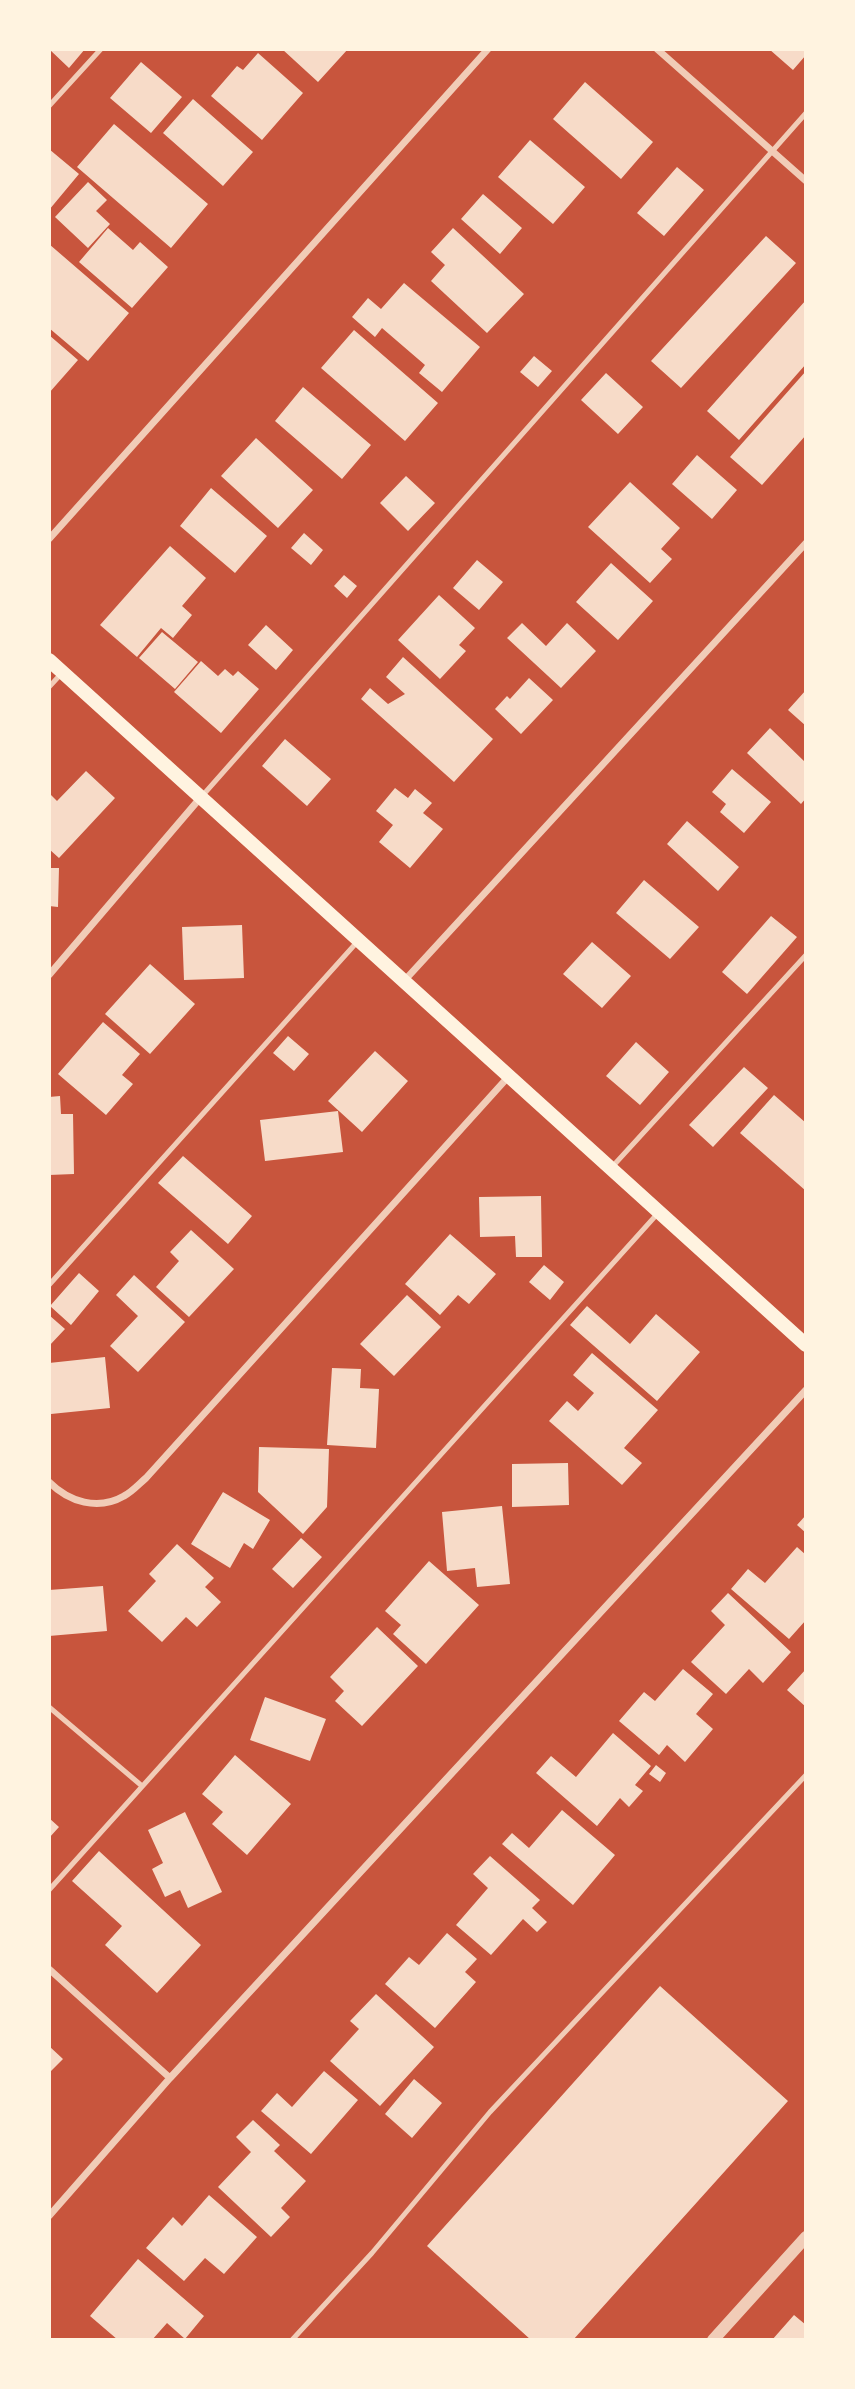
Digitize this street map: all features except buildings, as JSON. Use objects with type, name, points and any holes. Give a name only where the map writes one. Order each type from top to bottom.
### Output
[{"type":"main road","points":[[49,660],[806,1345]]},
{"type":"street","points":[[49,539],[488,49]]},
{"type":"street","points":[[657,49],[806,181]]},
{"type":"street","points":[[404,981],[806,542]]},
{"type":"street","points":[[49,975],[201,797]]},
{"type":"street","points":[[49,1482],[59,1492],[80,1502],[100,1505],[124,1496],[146,1478],[509,1076]]},
{"type":"street","points":[[49,2216],[170,2078],[806,1390]]},
{"type":"street","points":[[49,1969],[170,2078]]},
{"type":"street","points":[[713,2340],[806,2237]]},
{"type":"lane","points":[[49,106],[101,49]]},
{"type":"lane","points":[[201,797],[806,113]]},
{"type":"lane","points":[[49,687],[63,673]]},
{"type":"lane","points":[[49,1285],[359,941]]},
{"type":"lane","points":[[611,1168],[806,955]]},
{"type":"lane","points":[[49,1889],[659,1212]]},
{"type":"lane","points":[[49,1707],[142,1786]]},
{"type":"lane","points":[[292,2340],[372,2253],[489,2112],[806,1775]]}]
